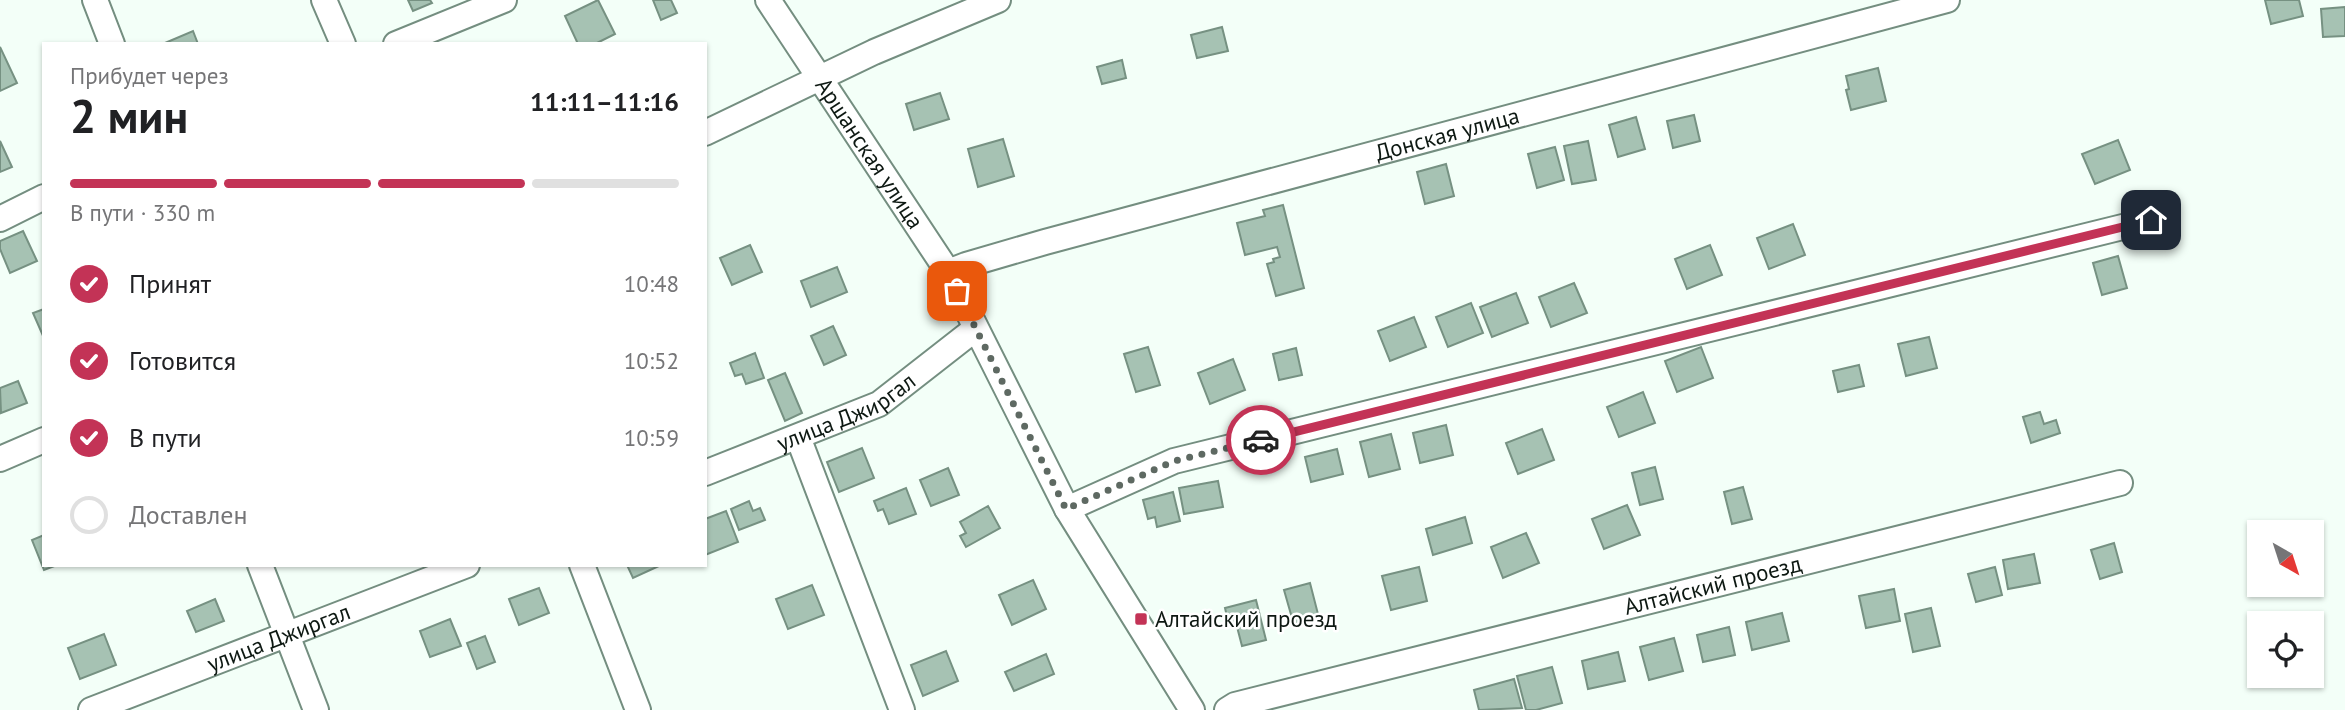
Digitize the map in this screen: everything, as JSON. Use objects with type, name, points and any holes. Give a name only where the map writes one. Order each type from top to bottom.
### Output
[{"type":"street","points":[[95,0],[111,42]]},
{"type":"street","points":[[324,0],[343,42]]},
{"type":"street","points":[[401,42],[504,0]]},
{"type":"street","name":"Аршанская улица","points":[[768,0],[948,272],[1066,509],[1192,710]]},
{"type":"street","points":[[707,132],[920,31],[998,0]]},
{"type":"street","name":"Донская улица","points":[[948,272],[1045,242],[1947,0]]},
{"type":"street","points":[[0,219],[42,198]]},
{"type":"street","points":[[1066,509],[1174,461],[2151,220]]},
{"type":"street","name":"улица Джиргал","points":[[707,472],[879,404],[975,329]]},
{"type":"street","points":[[798,437],[902,710]]},
{"type":"street","points":[[0,459],[42,441]]},
{"type":"street","name":"Алтайский проезд","points":[[1227,710],[1235,705],[2120,482]]},
{"type":"street","points":[[261,567],[316,710]]},
{"type":"street","name":"улица Джиргал","points":[[91,710],[462,567]]},
{"type":"street","points":[[583,567],[638,710]]},
{"type":"building","points":[[408,0],[430,0],[432,3],[413,11]]},
{"type":"building","points":[[598,0],[615,34],[599,42],[577,42],[565,16]]},
{"type":"building","points":[[653,0],[671,0],[677,13],[661,20]]},
{"type":"building","points":[[2265,0],[2299,0],[2303,16],[2271,24]]},
{"type":"building","points":[[2345,7],[2345,36],[2323,37],[2321,9]]},
{"type":"building","points":[[1222,27],[1228,51],[1197,58],[1191,35]]},
{"type":"building","points":[[193,31],[197,42],[167,42]]},
{"type":"building","points":[[0,47],[17,83],[0,91]]},
{"type":"building","points":[[1122,60],[1126,78],[1102,84],[1097,67]]},
{"type":"building","points":[[1878,68],[1886,101],[1851,110],[1846,76]]},
{"type":"building","points":[[940,93],[949,119],[914,130],[906,104]]},
{"type":"building","points":[[1694,115],[1700,141],[1673,148],[1667,121]]},
{"type":"building","points":[[1636,117],[1645,149],[1618,157],[1609,125]]},
{"type":"building","points":[[1003,139],[1014,176],[978,187],[968,149]]},
{"type":"building","points":[[2118,140],[2130,170],[2095,184],[2082,154]]},
{"type":"building","points":[[0,141],[12,167],[0,172]]},
{"type":"building","points":[[1588,141],[1596,180],[1572,184],[1564,146]]},
{"type":"building","points":[[1555,147],[1564,180],[1537,188],[1528,154]]},
{"type":"building","points":[[1446,164],[1454,196],[1425,204],[1417,172]]},
{"type":"building","points":[[1283,205],[1304,288],[1276,296],[1267,264],[1280,257],[1277,247],[1245,255],[1237,223],[1265,216],[1263,210]]},
{"type":"building","points":[[1793,224],[1805,255],[1769,269],[1757,238]]},
{"type":"building","points":[[23,231],[37,261],[10,273],[0,249],[0,241]]},
{"type":"building","points":[[750,245],[762,272],[732,285],[720,258]]},
{"type":"building","points":[[1710,245],[1722,275],[1687,289],[1675,259]]},
{"type":"building","points":[[2118,256],[2127,288],[2102,295],[2093,263]]},
{"type":"building","points":[[837,267],[847,292],[811,307],[801,281]]},
{"type":"building","points":[[1574,283],[1587,313],[1551,327],[1539,297]]},
{"type":"building","points":[[1516,293],[1528,323],[1492,337],[1480,307]]},
{"type":"building","points":[[1471,303],[1483,333],[1448,347],[1436,317]]},
{"type":"building","points":[[42,310],[42,333],[33,313]]},
{"type":"building","points":[[1414,317],[1426,347],[1390,361],[1378,331]]},
{"type":"building","points":[[833,326],[846,355],[824,365],[811,336]]},
{"type":"building","points":[[1929,337],[1937,368],[1906,376],[1898,344]]},
{"type":"building","points":[[1148,347],[1160,385],[1136,392],[1124,354]]},
{"type":"building","points":[[1701,347],[1713,378],[1677,392],[1665,361]]},
{"type":"building","points":[[1296,348],[1302,375],[1279,380],[1273,354]]},
{"type":"building","points":[[755,353],[764,378],[746,384],[742,374],[735,376],[730,363]]},
{"type":"building","points":[[1233,359],[1245,390],[1210,404],[1198,373]]},
{"type":"building","points":[[1859,365],[1864,386],[1838,392],[1833,371]]},
{"type":"building","points":[[785,373],[802,413],[785,421],[768,380]]},
{"type":"building","points":[[18,381],[27,403],[1,413],[0,388]]},
{"type":"building","points":[[1643,392],[1655,423],[1619,437],[1607,407]]},
{"type":"building","points":[[2040,412],[2044,424],[2056,420],[2060,433],[2031,443],[2023,417]]},
{"type":"building","points":[[1446,425],[1453,455],[1420,463],[1413,433]]},
{"type":"building","points":[[1542,429],[1554,460],[1518,474],[1506,443]]},
{"type":"building","points":[[1391,434],[1400,469],[1369,477],[1360,442]]},
{"type":"building","points":[[862,448],[874,478],[839,492],[827,462]]},
{"type":"building","points":[[1337,449],[1343,474],[1311,482],[1305,457]]},
{"type":"building","points":[[1655,467],[1663,499],[1640,505],[1632,473]]},
{"type":"building","points":[[948,468],[959,495],[931,506],[920,480]]},
{"type":"building","points":[[1218,481],[1223,507],[1184,514],[1179,488]]},
{"type":"building","points":[[1743,487],[1752,519],[1732,524],[1724,492]]},
{"type":"building","points":[[906,488],[916,514],[889,524],[883,509],[878,511],[874,501]]},
{"type":"building","points":[[1173,492],[1180,521],[1157,527],[1155,517],[1148,519],[1143,500]]},
{"type":"building","points":[[749,501],[753,511],[760,508],[765,520],[739,530],[731,509]]},
{"type":"building","points":[[1627,505],[1640,535],[1604,549],[1592,519]]},
{"type":"building","points":[[988,506],[1000,528],[966,547],[960,536],[966,533],[960,522]]},
{"type":"building","points":[[726,511],[738,542],[707,554],[707,518]]},
{"type":"building","points":[[1465,517],[1472,543],[1433,555],[1426,529]]},
{"type":"building","points":[[1526,533],[1539,563],[1503,578],[1491,547]]},
{"type":"building","points":[[42,536],[42,565],[32,540]]},
{"type":"building","points":[[2114,543],[2122,572],[2100,579],[2091,550]]},
{"type":"building","points":[[2034,554],[2040,583],[2008,589],[2003,560]]},
{"type":"building","points":[[628,567],[657,567],[633,578]]},
{"type":"building","points":[[1419,567],[1427,601],[1391,610],[1382,576]]},
{"type":"building","points":[[1995,567],[2002,595],[1976,602],[1968,574]]},
{"type":"building","points":[[1033,580],[1046,609],[1012,625],[999,595]]},
{"type":"building","points":[[1310,583],[1319,618],[1294,625],[1284,590]]},
{"type":"building","points":[[812,585],[824,615],[788,629],[776,599]]},
{"type":"building","points":[[539,588],[549,613],[519,625],[509,599]]},
{"type":"building","points":[[1894,589],[1900,621],[1866,628],[1859,596]]},
{"type":"building","points":[[215,599],[224,621],[196,632],[187,611]]},
{"type":"building","points":[[1256,600],[1266,640],[1242,646],[1236,623],[1229,625],[1225,608]]},
{"type":"building","points":[[1931,608],[1940,646],[1913,652],[1905,614]]},
{"type":"building","points":[[1782,613],[1789,641],[1752,650],[1746,622]]},
{"type":"building","points":[[450,619],[461,646],[430,657],[420,631]]},
{"type":"building","points":[[1729,627],[1735,655],[1703,662],[1697,635]]},
{"type":"building","points":[[104,634],[116,665],[80,679],[68,648]]},
{"type":"building","points":[[485,636],[495,662],[477,669],[467,643]]},
{"type":"building","points":[[1674,638],[1683,671],[1649,680],[1640,647]]},
{"type":"building","points":[[946,651],[958,681],[923,696],[911,665]]},
{"type":"building","points":[[1618,652],[1625,681],[1588,689],[1582,661]]},
{"type":"building","points":[[1046,654],[1054,674],[1014,691],[1005,672]]},
{"type":"building","points":[[1552,667],[1562,703],[1526,710],[1517,676]]},
{"type":"building","points":[[1514,679],[1522,708],[1479,710],[1474,690]]},
{"type":"way so far","points":[[957,291],[1066,509],[1174,461],[1261,440]]},
{"type":"place","name":"Алтайский проезд","points":[[1141,619]]},
{"type":"route","points":[[1261,440],[2151,220]]}]
